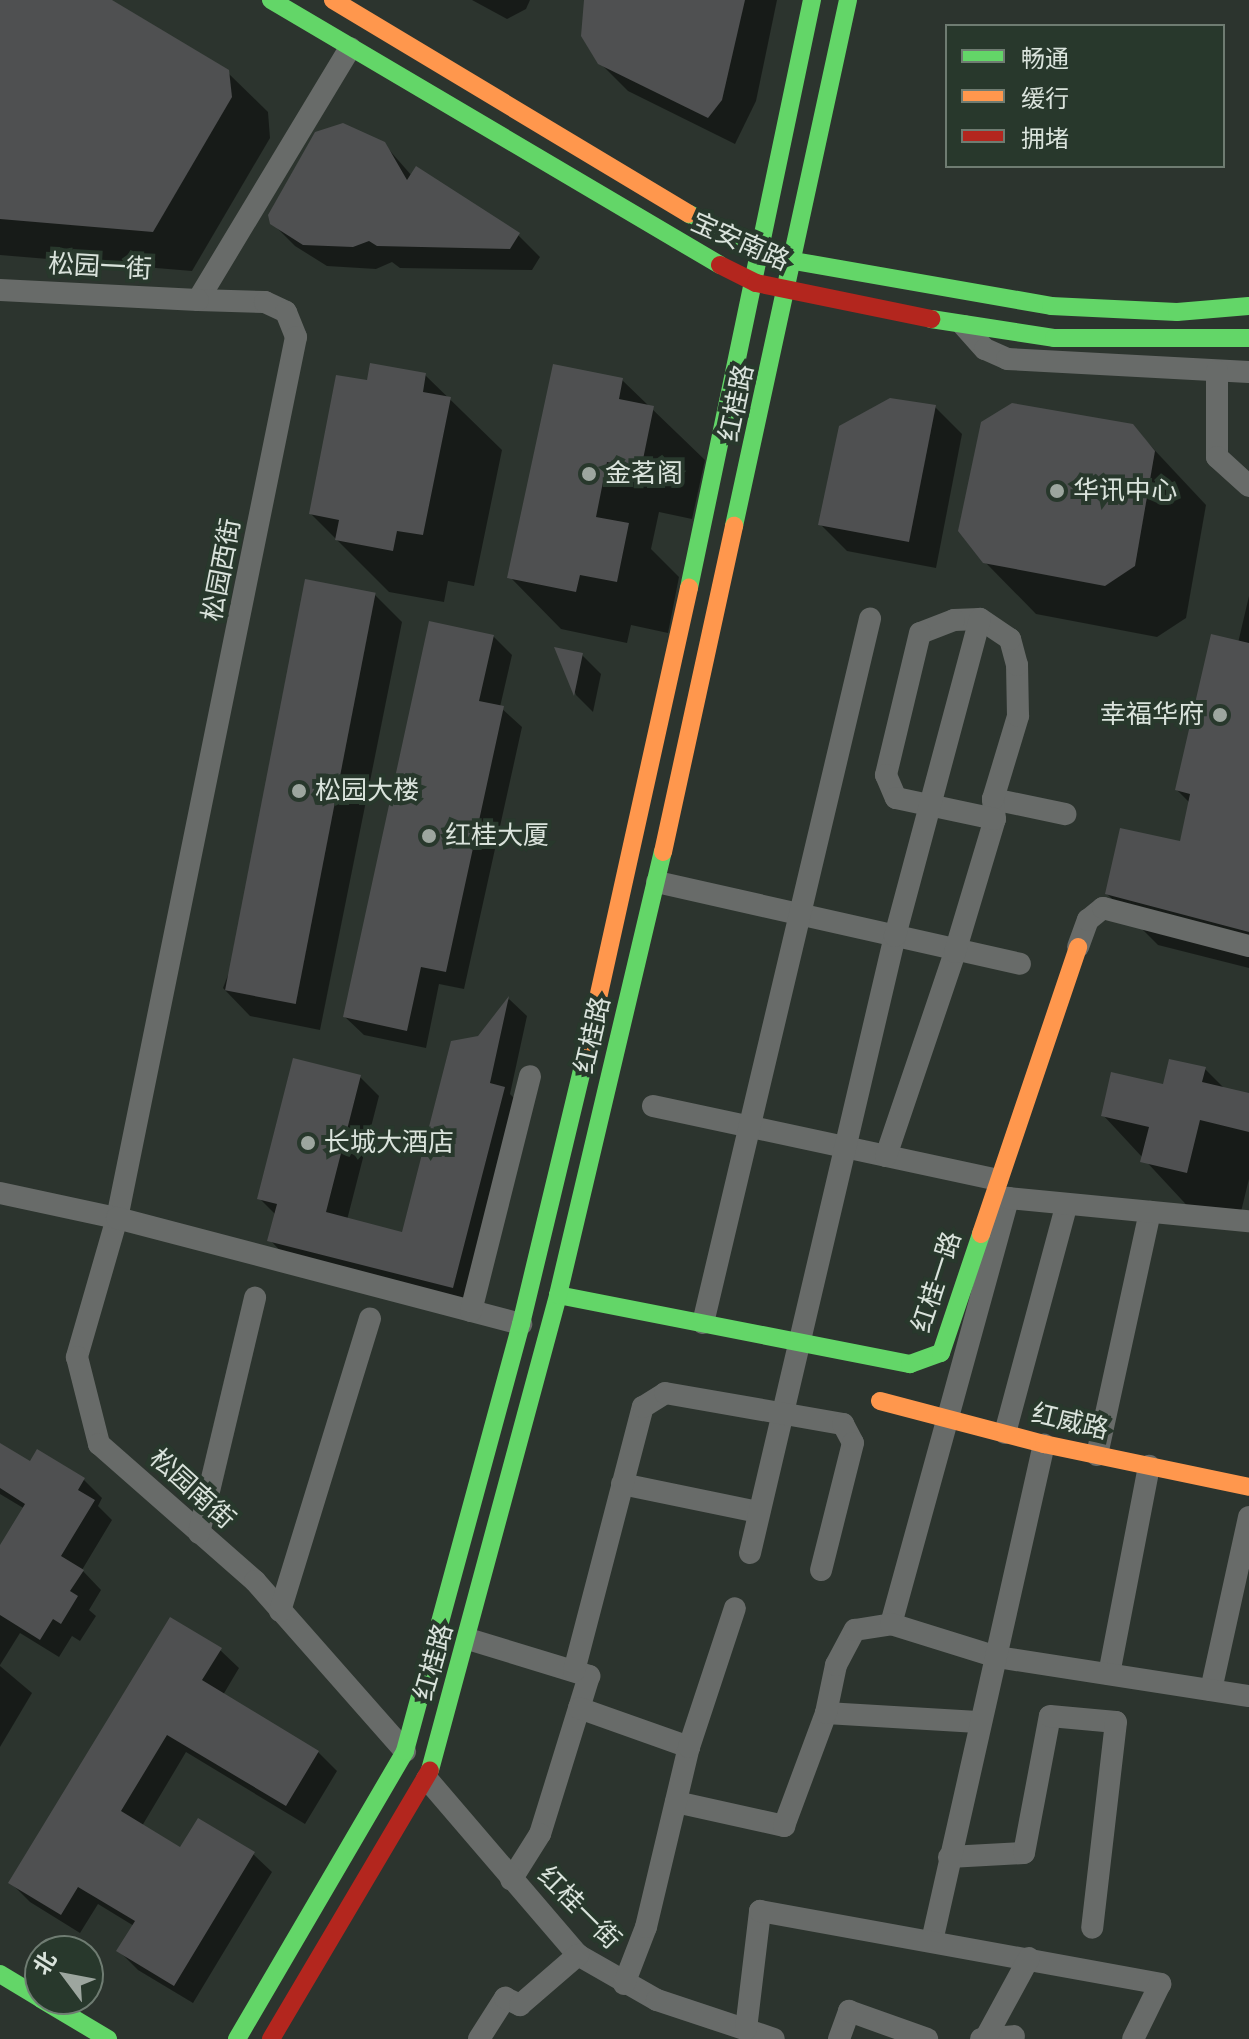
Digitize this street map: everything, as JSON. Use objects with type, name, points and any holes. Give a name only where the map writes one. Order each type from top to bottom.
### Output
[{"type":"main road","name":"宝安南路","points":[[271,0],[683,247],[756,283],[788,293],[964,326],[1054,338],[1194,342],[1249,338]]},
{"type":"main road","name":"宝安南路","points":[[333,0],[685,212],[763,250],[794,261],[1051,306],[1177,312],[1249,306]]},
{"type":"main road","name":"红桂路","points":[[237,2039],[405,1751],[521,1324],[579,1085],[756,283],[812,0]]},
{"type":"main road","name":"红桂路","points":[[271,2039],[427,1779],[468,1639],[558,1295],[657,882],[788,293],[848,0]]},
{"type":"main road","name":"红桂一路","points":[[558,1295],[910,1364],[941,1353],[1078,947]]},
{"type":"main road","name":"红威路","points":[[880,1401],[1044,1444],[1249,1487]]},
{"type":"main road","points":[[0,1974],[24,1989]]},
{"type":"main road","points":[[68,2015],[108,2039]]},
{"type":"street","points":[[198,300],[350,48]]},
{"type":"street","name":"松园一街","points":[[0,290],[198,300]]},
{"type":"street","name":"松园西街","points":[[117,1218],[296,337],[286,312],[265,302],[198,300]]},
{"type":"street","points":[[964,326],[985,349],[1007,359],[1249,372]]},
{"type":"street","points":[[1217,371],[1217,457],[1249,486]]},
{"type":"street","points":[[703,1323],[870,619]]},
{"type":"street","points":[[750,1553],[780,1413],[895,936],[934,805],[980,619]]},
{"type":"street","points":[[886,1156],[955,952],[994,809],[1018,716],[1017,665],[1010,639],[980,619],[954,620],[920,633],[886,775],[896,798],[934,805],[994,809],[1065,814]]},
{"type":"street","points":[[657,882],[955,952],[1020,964]]},
{"type":"street","points":[[1078,947],[1088,920],[1103,908],[1249,946]]},
{"type":"street","points":[[471,1311],[530,1076]]},
{"type":"street","points":[[653,1106],[750,1130],[997,1180]]},
{"type":"street","points":[[0,1193],[117,1218],[521,1324]]},
{"type":"street","points":[[891,1624],[1008,1198],[1249,1221]]},
{"type":"street","points":[[1005,1433],[1067,1204]]},
{"type":"street","points":[[1097,1455],[1150,1212]]},
{"type":"street","name":"松园南街","points":[[117,1218],[77,1357],[99,1444],[280,1611],[405,1751]]},
{"type":"street","points":[[199,1533],[255,1298]]},
{"type":"street","points":[[280,1611],[370,1319]]},
{"type":"street","points":[[574,1671],[643,1407],[665,1393],[843,1424],[853,1443],[821,1570]]},
{"type":"street","points":[[932,1941],[978,1722],[997,1657],[1044,1444]]},
{"type":"street","points":[[1109,1674],[1149,1466]]},
{"type":"street","points":[[622,1484],[759,1512]]},
{"type":"street","points":[[1211,1690],[1249,1517]]},
{"type":"street","points":[[624,1984],[646,1927],[689,1747],[735,1608]]},
{"type":"street","points":[[676,1802],[784,1826],[826,1713],[836,1665],[855,1630],[891,1624],[997,1657],[1249,1696]]},
{"type":"street","points":[[468,1639],[589,1676],[540,1834],[511,1880]]},
{"type":"street","points":[[579,1708],[689,1747]]},
{"type":"street","points":[[826,1713],[978,1722]]},
{"type":"street","points":[[949,1857],[1024,1853],[1050,1716],[1116,1722],[1092,1928]]},
{"type":"street","name":"红桂一街","points":[[427,1779],[578,1955],[624,1984],[774,2039]]},
{"type":"street","points":[[746,2029],[760,1911],[1160,1984],[1133,2039]]},
{"type":"street","points":[[479,2039],[505,1998],[520,2005],[578,1955]]},
{"type":"street","points":[[983,2039],[1029,1958]]},
{"type":"street","points":[[839,2039],[849,2011],[927,2039]]},
{"type":"street","points":[[983,2039],[1014,2036]]},
{"type":"building","points":[[0,0],[112,0],[229,70],[232,97],[153,232],[0,219]]},
{"type":"building","points":[[584,0],[745,0],[722,100],[708,118],[598,64],[581,36]]},
{"type":"building","points":[[343,123],[385,142],[407,180],[416,166],[520,233],[510,249],[377,246],[369,241],[353,247],[303,245],[270,224],[268,215],[315,132]]},
{"type":"building","points":[[370,363],[426,373],[423,392],[451,397],[423,535],[397,531],[393,551],[335,540],[339,520],[309,514],[336,375],[367,380]]},
{"type":"building","name":"金茗阁","points":[[553,364],[623,378],[619,399],[654,406],[641,469],[607,462],[596,517],[629,523],[617,582],[580,575],[576,592],[507,578]]},
{"type":"building","points":[[890,398],[936,405],[909,542],[818,525],[839,426]]},
{"type":"building","name":"华讯中心","points":[[1012,403],[1133,424],[1155,451],[1135,566],[1105,586],[983,563],[958,531],[981,422]]},
{"type":"building","name":"松园大楼","points":[[305,579],[376,593],[296,1004],[225,990]]},
{"type":"building","name":"红桂大厦","points":[[429,621],[494,635],[479,701],[504,706],[446,972],[421,967],[407,1031],[343,1017]]},
{"type":"building","name":"幸福华府","points":[[1211,634],[1249,643],[1249,932],[1105,894],[1120,828],[1180,841],[1190,794],[1175,790]]},
{"type":"building","points":[[554,647],[583,653],[574,696]]},
{"type":"building","name":"长城大酒店","points":[[509,996],[490,1083],[505,1087],[453,1288],[267,1241],[277,1204],[257,1199],[293,1058],[361,1075],[326,1212],[402,1232],[451,1041],[478,1036]]},
{"type":"building","points":[[1169,1059],[1206,1067],[1202,1082],[1249,1093],[1249,1132],[1200,1120],[1187,1173],[1140,1162],[1149,1127],[1101,1116],[1111,1072],[1163,1084]]},
{"type":"building","points":[[0,1443],[30,1461],[37,1449],[85,1478],[78,1490],[95,1500],[61,1556],[84,1570],[70,1591],[78,1596],[61,1624],[53,1619],[40,1640],[0,1615],[0,1545],[25,1504],[0,1488]]},
{"type":"building","points":[[170,1617],[222,1648],[202,1680],[319,1751],[286,1806],[167,1735],[121,1811],[180,1847],[198,1818],[255,1852],[174,1986],[116,1951],[135,1921],[78,1887],[61,1915],[8,1883]]},
{"type":"traffic: fast","points":[[271,0],[720,265]]},
{"type":"traffic: fast","points":[[689,588],[812,0]]},
{"type":"traffic: fast","points":[[734,526],[848,0]]},
{"type":"traffic: fast","points":[[689,214],[794,261],[1051,306],[1177,312],[1249,306]]},
{"type":"traffic: fast","points":[[931,319],[1054,338],[1249,338]]},
{"type":"traffic: fast","points":[[430,1770],[558,1295],[663,852]]},
{"type":"traffic: fast","points":[[237,2039],[405,1751],[521,1324],[583,1066]]},
{"type":"traffic: fast","points":[[558,1295],[910,1364],[941,1353],[981,1234]]},
{"type":"traffic: fast","points":[[0,1974],[24,1988]]},
{"type":"traffic: fast","points":[[68,2015],[108,2039]]},
{"type":"traffic: slow","points":[[333,0],[689,214]]},
{"type":"traffic: slow","points":[[663,852],[734,526]]},
{"type":"traffic: slow","points":[[583,1066],[689,588]]},
{"type":"traffic: slow","points":[[981,1234],[1078,947]]},
{"type":"traffic: slow","points":[[880,1401],[1044,1444],[1249,1487]]},
{"type":"traffic: jam","points":[[720,265],[756,283],[931,319]]},
{"type":"traffic: jam","points":[[271,2039],[430,1770]]},
{"type":"place","name":"金茗阁","points":[[589,474]]},
{"type":"place","name":"华讯中心","points":[[1057,491]]},
{"type":"place","name":"幸福华府","points":[[1220,715]]},
{"type":"place","name":"松园大楼","points":[[299,791]]},
{"type":"place","name":"红桂大厦","points":[[429,836]]},
{"type":"place","name":"长城大酒店","points":[[308,1143]]}]
